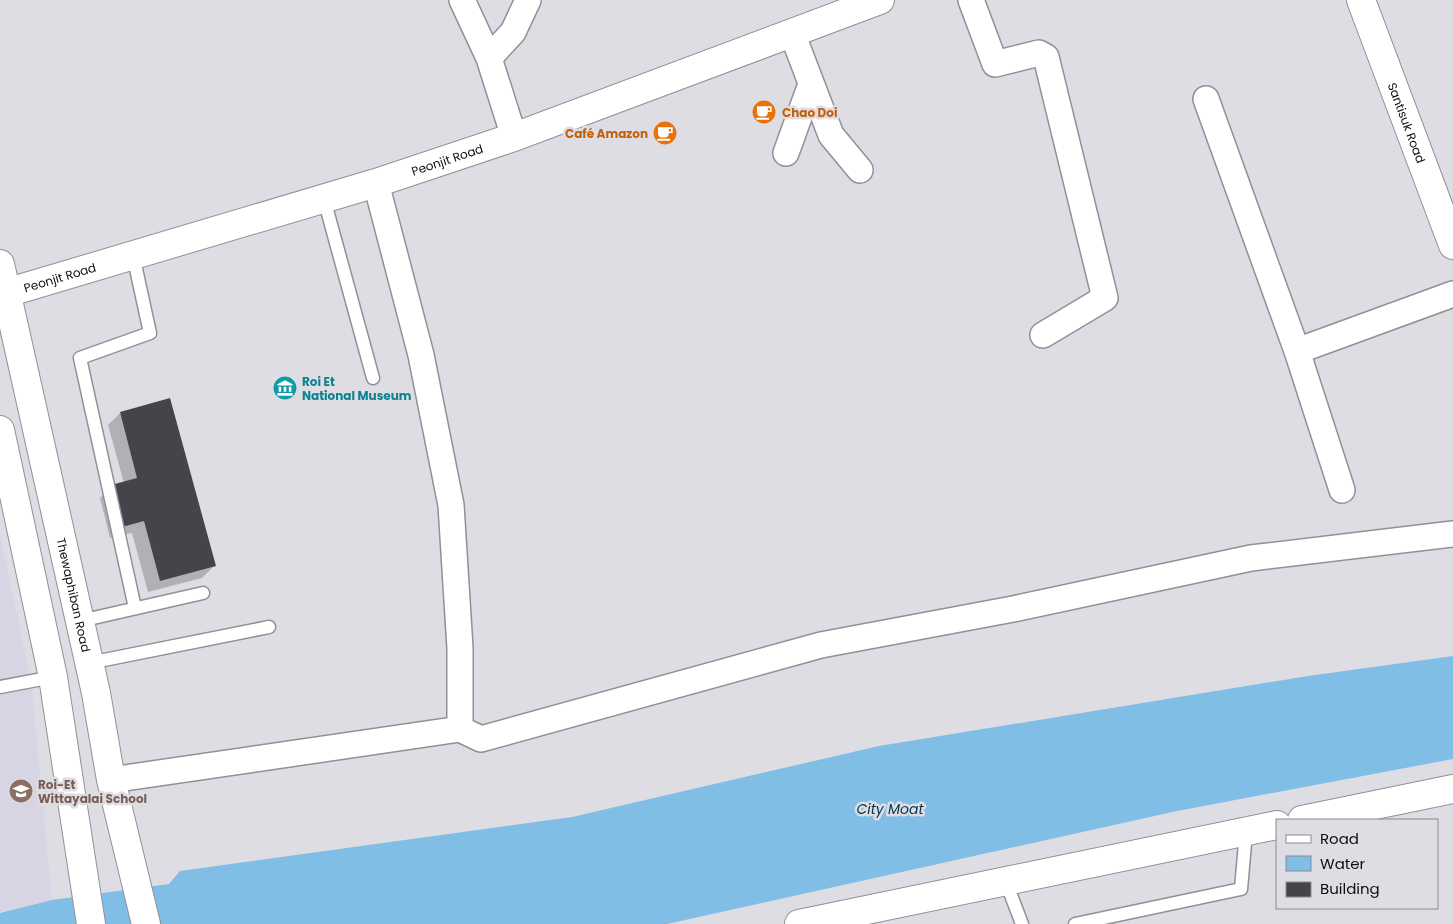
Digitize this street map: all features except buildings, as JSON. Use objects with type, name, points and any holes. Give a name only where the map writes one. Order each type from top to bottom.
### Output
[{"type":"street","points":[[462,0],[489,58],[514,137]]},
{"type":"street","points":[[489,58],[513,32],[528,0]]},
{"type":"street","points":[[971,0],[995,64],[1039,53],[1046,57],[1106,298],[1043,335]]},
{"type":"street","name":"Santisuk Road","points":[[1361,0],[1453,246]]},
{"type":"street","name":"Peonjit Road","points":[[3,294],[324,199],[514,137],[792,34],[868,2]]},
{"type":"street","points":[[792,34],[831,135],[860,170]]},
{"type":"street","points":[[786,153],[811,84]]},
{"type":"street","points":[[1206,99],[1297,351],[1342,490]]},
{"type":"street","points":[[376,183],[421,356],[451,505],[460,648],[460,729]]},
{"type":"street","name":"Thewaphiban Road","points":[[0,264],[3,294],[80,621],[111,780],[146,924]]},
{"type":"street","points":[[1297,351],[1453,294]]},
{"type":"street","points":[[0,430],[53,677],[91,924]]},
{"type":"street","points":[[111,780],[460,729],[481,739],[821,645],[1013,609],[1251,558],[1453,534]]},
{"type":"street","points":[[1307,819],[1453,789]]},
{"type":"street","points":[[799,924],[1276,825]]},
{"type":"lane","points":[[324,199],[373,378]]},
{"type":"lane","points":[[133,255],[150,333],[80,358],[135,608]]},
{"type":"lane","points":[[80,621],[203,593]]},
{"type":"lane","points":[[89,664],[269,627]]},
{"type":"lane","points":[[0,687],[53,677]]},
{"type":"lane","points":[[1075,924],[1241,889],[1246,832]]},
{"type":"lane","points":[[1006,882],[1022,924]]},
{"type":"shaded area","name":"Roi-Et Wittayalai School","points":[[0,535],[31,682],[52,900],[0,912]]},
{"type":"water","name":"City Moat","points":[[1453,656],[1453,759],[1177,811],[667,924],[0,924],[0,913],[52,900],[169,884],[180,871],[572,817],[879,746],[1308,676]]},
{"type":"place","name":"Chao Doi","points":[[764,112]]},
{"type":"place","name":"Café Amazon","points":[[665,133]]},
{"type":"place","name":"Roi Et National Museum","points":[[285,388]]},
{"type":"place","name":"Roi-Et Wittayalai School","points":[[21,791]]}]
